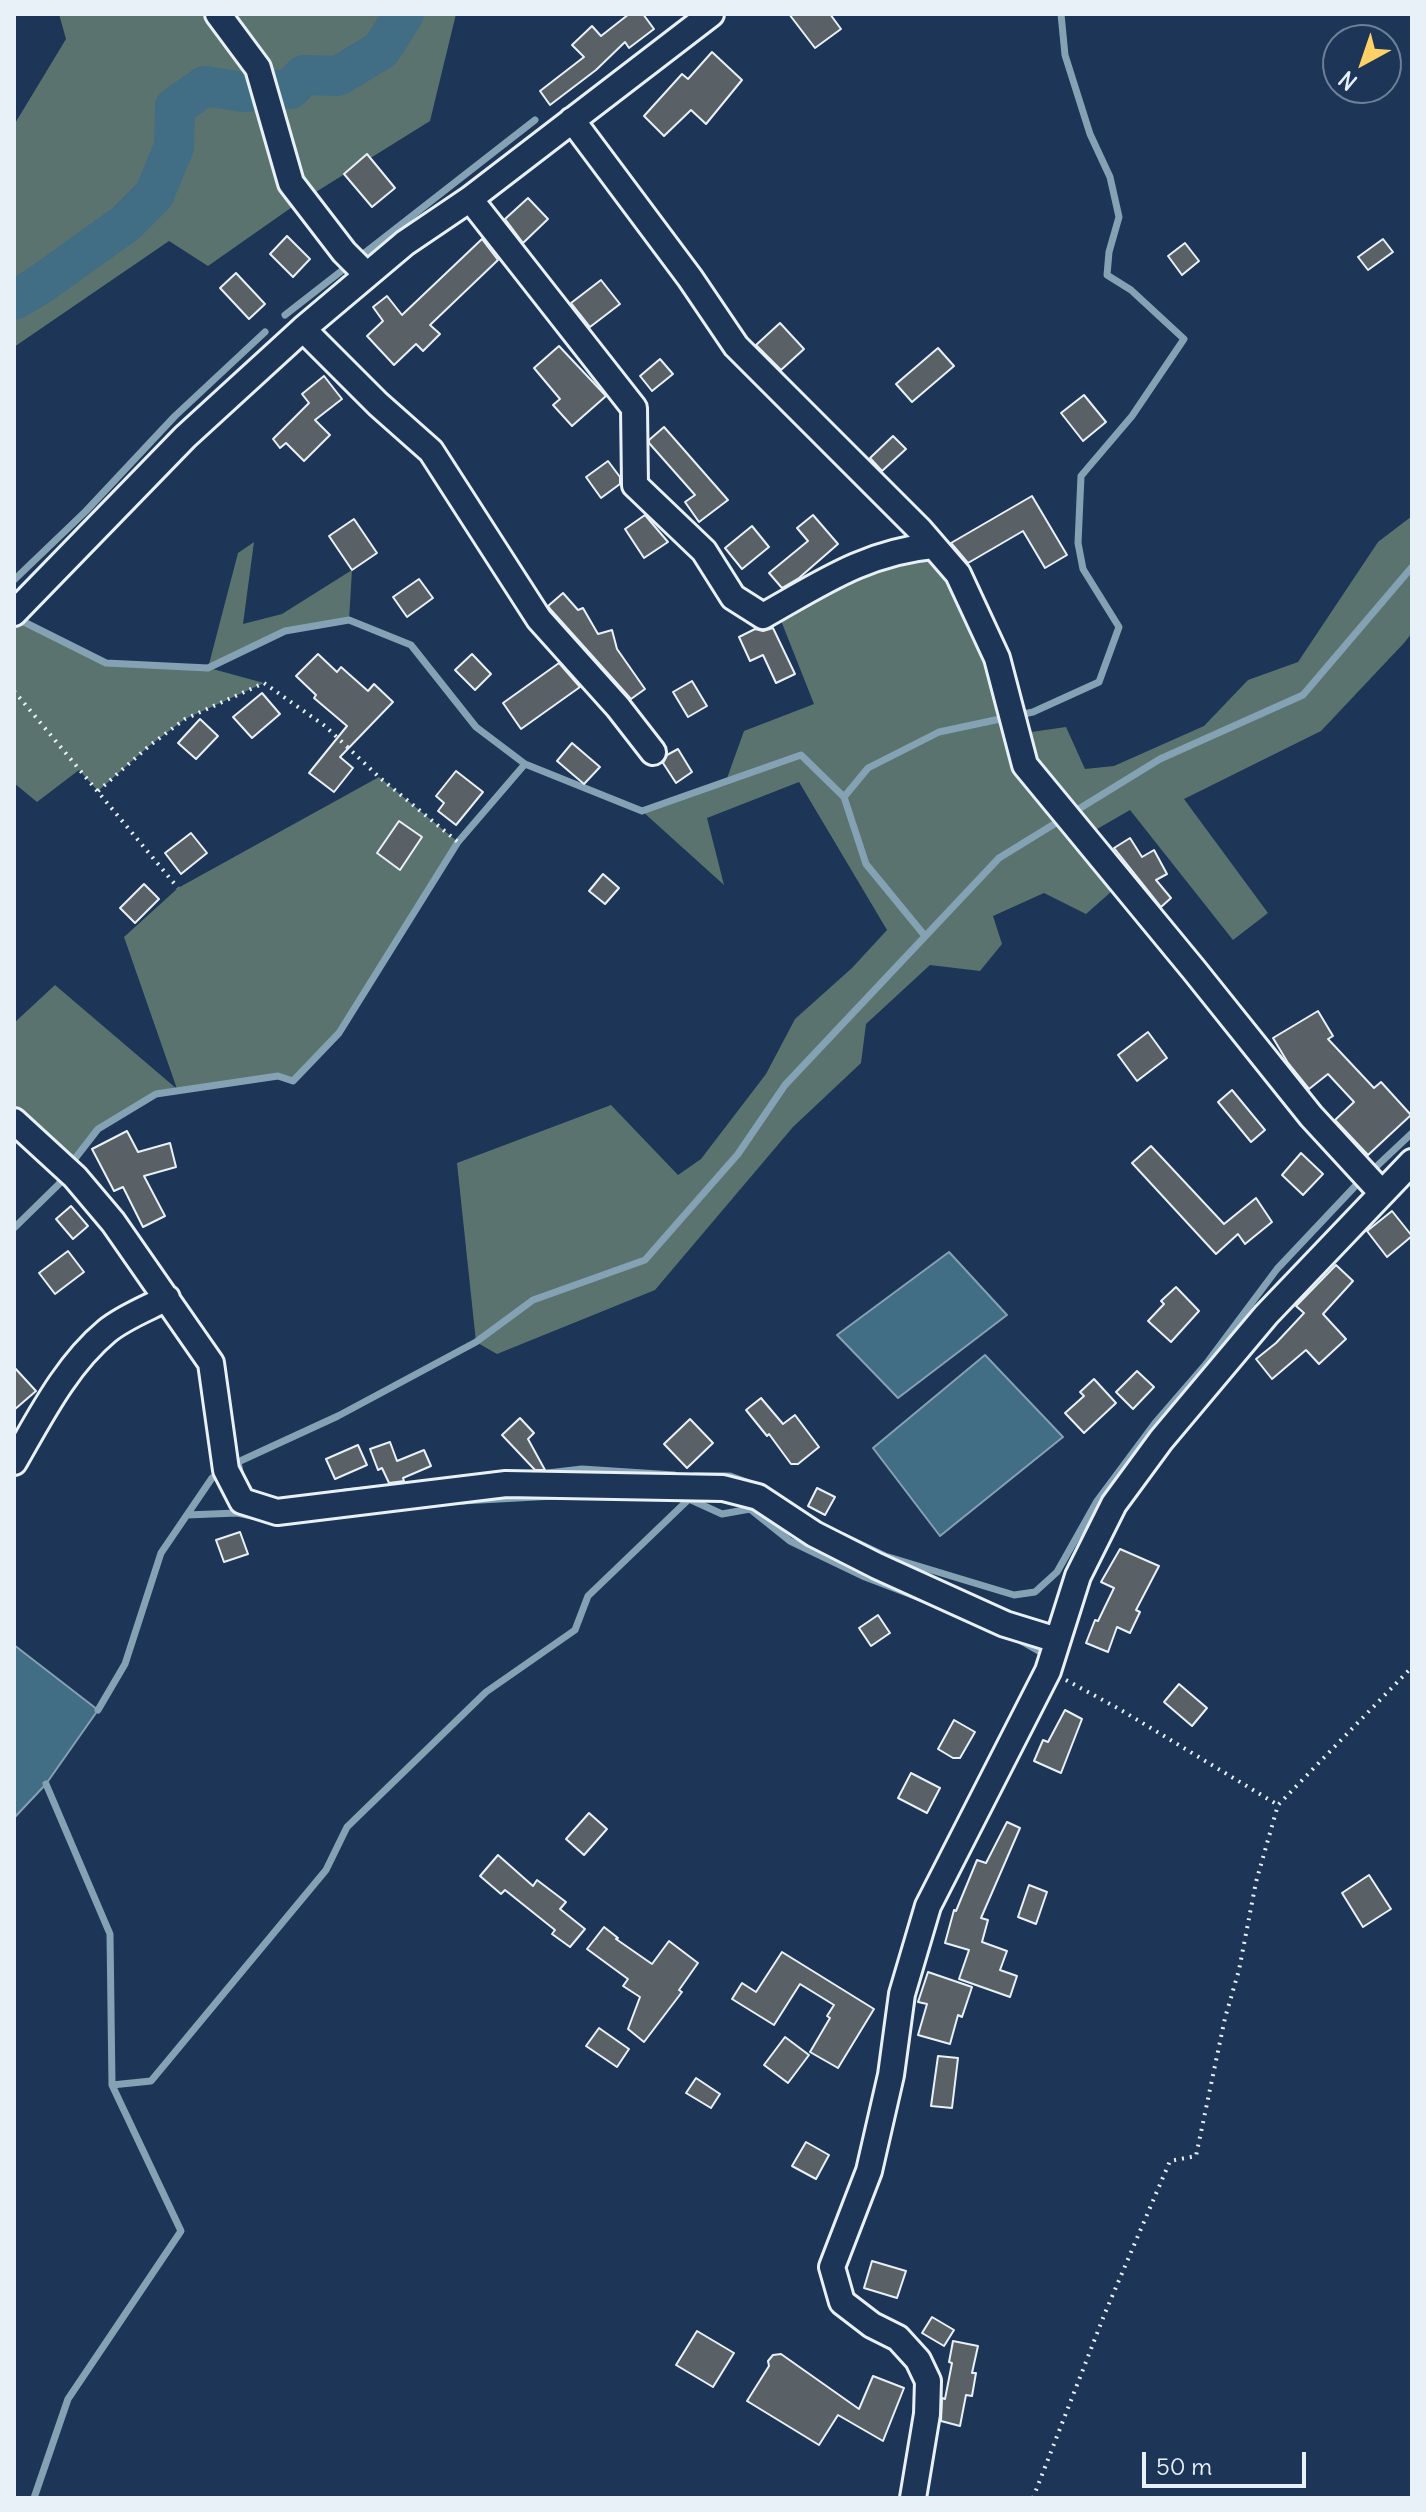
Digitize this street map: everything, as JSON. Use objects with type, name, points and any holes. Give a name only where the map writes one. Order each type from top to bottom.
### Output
[{"type":"street","points":[[218,14],[258,68],[291,183],[344,252],[367,275]]},
{"type":"street","points":[[14,613],[185,437],[303,329],[405,243],[470,199],[711,14]]},
{"type":"street","points":[[572,120],[690,278],[736,346],[958,574],[997,658],[1025,765],[1311,1116],[1381,1192]]},
{"type":"street","points":[[470,199],[634,408],[635,485],[704,551],[733,597],[763,616],[860,562],[908,548],[933,546]]},
{"type":"street","points":[[303,329],[378,404],[431,451],[539,619],[618,707],[653,752]]},
{"type":"street","points":[[14,1121],[75,1177],[113,1222],[211,1363],[226,1470],[242,1501],[277,1512],[506,1484],[723,1488],[758,1497],[814,1534],[877,1566],[1005,1624],[1057,1640]]},
{"type":"street","points":[[913,2498],[927,2414],[928,2381],[918,2360],[898,2338],[872,2325],[842,2302],[832,2267],[869,2171],[891,2075],[902,1994],[928,1906],[1048,1671],[1078,1576],[1114,1504],[1266,1315],[1412,1162]]},
{"type":"street","points":[[14,1462],[50,1400],[84,1356],[109,1330],[167,1298]]},
{"type":"path","points":[[98,791],[185,719],[264,683],[325,726],[379,777],[458,842]]},
{"type":"path","points":[[14,691],[178,888]]},
{"type":"path","points":[[1033,2498],[1105,2313],[1170,2161],[1196,2156],[1256,1882],[1278,1805],[1412,1667]]},
{"type":"path","points":[[1048,1671],[1121,1710],[1278,1805]]},
{"type":"green space","points":[[59,14],[456,14],[430,121],[295,205],[208,266],[169,241],[14,347],[14,125],[66,39]]},
{"type":"green space","points":[[1412,516],[1412,633],[1404,643],[1321,731],[1184,799],[1268,913],[1233,940],[1130,810],[1085,836],[1121,883],[1086,914],[1044,893],[993,916],[1002,944],[980,971],[930,965],[866,1024],[861,1063],[793,1127],[655,1290],[497,1354],[476,1342],[457,1163],[611,1105],[678,1175],[701,1159],[766,1074],[795,1019],[852,968],[887,930],[799,782],[707,818],[724,885],[642,811],[726,781],[744,731],[814,704],[776,608],[933,546],[958,574],[1017,734],[1066,727],[1085,769],[1114,766],[1204,726],[1248,680],[1298,662],[1378,542]]},
{"type":"green space","points":[[254,542],[243,624],[282,614],[352,570],[349,620],[285,631],[209,668],[264,683],[185,719],[98,791],[79,770],[37,802],[14,783],[14,617],[106,663],[208,668],[238,553]]},
{"type":"green space","points":[[379,777],[458,842],[339,1033],[293,1081],[277,1076],[156,1094],[98,1129],[70,1165],[14,1121],[14,1023],[55,985],[177,1089],[124,937],[178,888]]},
{"type":"water","points":[[949,1252],[1007,1315],[898,1398],[837,1335]]},
{"type":"water","points":[[985,1355],[1063,1437],[940,1536],[873,1448]]},
{"type":"water","points":[[14,1645],[98,1710],[46,1784],[14,1818]]},
{"type":"building","points":[[629,14],[643,14],[654,29],[629,48],[625,42],[596,70],[550,105],[540,91],[584,57],[572,45],[592,26],[601,36]]},
{"type":"building","points":[[789,14],[830,14],[841,29],[815,48]]},
{"type":"building","points":[[712,52],[742,80],[706,124],[691,110],[664,136],[644,116],[682,74],[688,79]]},
{"type":"building","points":[[367,154],[395,188],[372,207],[344,174]]},
{"type":"building","points":[[528,198],[548,219],[523,243],[505,219]]},
{"type":"building","points":[[287,236],[310,259],[293,277],[270,254]]},
{"type":"building","points":[[482,239],[498,260],[430,325],[440,334],[423,351],[416,344],[394,365],[367,336],[383,321],[373,307],[387,296],[402,315]]},
{"type":"building","points":[[1383,239],[1393,252],[1368,270],[1358,257]]},
{"type":"building","points":[[1185,243],[1199,261],[1182,275],[1168,256]]},
{"type":"building","points":[[236,273],[265,304],[249,319],[220,288]]},
{"type":"building","points":[[601,280],[620,304],[590,327],[571,303]]},
{"type":"building","points":[[780,323],[804,349],[781,370],[756,345]]},
{"type":"building","points":[[559,346],[606,396],[572,426],[553,405],[560,399],[534,368]]},
{"type":"building","points":[[938,348],[954,366],[912,402],[896,384]]},
{"type":"building","points":[[660,359],[673,374],[652,391],[640,376]]},
{"type":"building","points":[[324,376],[342,399],[315,420],[330,435],[304,461],[286,443],[280,448],[273,439],[309,403],[302,394]]},
{"type":"building","points":[[1084,395],[1106,422],[1083,441],[1061,413]]},
{"type":"building","points":[[664,427],[728,500],[699,522],[685,502],[695,495],[649,443]]},
{"type":"building","points":[[893,436],[906,449],[882,471],[870,458]]},
{"type":"building","points":[[608,461],[620,477],[620,484],[601,498],[586,477]]},
{"type":"building","points":[[1032,496],[1067,555],[1045,568],[1023,531],[968,563],[951,543]]},
{"type":"building","points":[[645,515],[668,542],[644,558],[625,529]]},
{"type":"building","points":[[813,515],[838,544],[799,578],[782,588],[769,573],[808,541],[797,528]]},
{"type":"building","points":[[354,519],[377,553],[352,570],[329,536]]},
{"type":"building","points":[[752,526],[769,547],[742,569],[725,548]]},
{"type":"building","points":[[419,579],[433,598],[407,617],[393,597]]},
{"type":"building","points":[[563,593],[578,610],[583,608],[598,634],[612,630],[617,649],[645,689],[631,699],[551,610],[548,606]]},
{"type":"building","points":[[773,628],[795,674],[776,683],[763,655],[750,661],[739,637],[755,629],[763,631]]},
{"type":"building","points":[[318,654],[337,672],[341,667],[368,691],[374,684],[393,702],[340,757],[353,768],[334,792],[309,773],[347,726],[314,698],[316,695],[296,676]]},
{"type":"building","points":[[472,654],[491,674],[475,690],[455,670]]},
{"type":"building","points":[[559,663],[580,687],[521,729],[503,703]]},
{"type":"building","points":[[692,681],[707,706],[688,717],[673,692]]},
{"type":"building","points":[[262,693],[280,714],[252,738],[233,717]]},
{"type":"building","points":[[200,719],[218,736],[196,759],[178,743]]},
{"type":"building","points":[[572,743],[600,767],[584,784],[557,761]]},
{"type":"building","points":[[678,749],[692,772],[676,783],[663,763],[667,755]]},
{"type":"building","points":[[456,771],[483,792],[456,825],[438,811],[444,803],[436,796]]},
{"type":"building","points":[[399,821],[422,837],[400,870],[377,853]]},
{"type":"building","points":[[191,833],[207,853],[181,874],[165,853]]},
{"type":"building","points":[[1130,838],[1142,857],[1154,850],[1167,874],[1156,880],[1171,898],[1161,907],[1114,848]]},
{"type":"building","points":[[603,874],[619,888],[605,904],[589,891]]},
{"type":"building","points":[[144,884],[159,899],[135,923],[120,908]]},
{"type":"building","points":[[1318,1011],[1333,1036],[1328,1039],[1374,1088],[1381,1082],[1411,1115],[1368,1155],[1335,1120],[1354,1102],[1328,1074],[1309,1089],[1273,1038]]},
{"type":"building","points":[[1148,1032],[1167,1058],[1137,1081],[1118,1055]]},
{"type":"building","points":[[1232,1090],[1265,1130],[1251,1142],[1218,1102]]},
{"type":"building","points":[[127,1131],[138,1152],[170,1143],[176,1167],[144,1176],[165,1216],[143,1227],[123,1187],[114,1191],[92,1149]]},
{"type":"building","points":[[1151,1146],[1224,1224],[1256,1198],[1272,1222],[1245,1244],[1238,1234],[1216,1254],[1132,1163]]},
{"type":"building","points":[[1301,1153],[1323,1174],[1303,1195],[1282,1175]]},
{"type":"building","points":[[71,1206],[88,1226],[73,1239],[56,1219]]},
{"type":"building","points":[[1392,1211],[1412,1236],[1387,1257],[1367,1231]]},
{"type":"building","points":[[68,1251],[84,1272],[55,1294],[39,1273]]},
{"type":"building","points":[[1336,1265],[1353,1281],[1323,1314],[1346,1339],[1319,1364],[1306,1350],[1272,1379],[1256,1359],[1304,1313],[1296,1306]]},
{"type":"building","points":[[1176,1287],[1199,1311],[1171,1342],[1148,1321],[1164,1304],[1161,1301]]},
{"type":"building","points":[[14,1367],[36,1391],[14,1410]]},
{"type":"building","points":[[1137,1371],[1154,1387],[1133,1409],[1116,1392]]},
{"type":"building","points":[[1094,1379],[1116,1403],[1084,1433],[1065,1413],[1084,1396],[1080,1392]]},
{"type":"building","points":[[761,1398],[783,1424],[795,1415],[819,1447],[798,1464],[791,1464],[746,1410]]},
{"type":"building","points":[[520,1418],[534,1433],[528,1439],[545,1470],[535,1470],[502,1435]]},
{"type":"building","points":[[690,1419],[713,1443],[687,1468],[664,1444]]},
{"type":"building","points":[[390,1442],[397,1461],[424,1450],[431,1466],[403,1478],[404,1481],[389,1483],[382,1468],[378,1470],[370,1449]]},
{"type":"building","points":[[358,1445],[367,1465],[335,1479],[326,1459]]},
{"type":"building","points":[[817,1488],[835,1497],[825,1515],[808,1506]]},
{"type":"building","points":[[240,1532],[248,1554],[224,1562],[216,1540]]},
{"type":"building","points":[[1120,1549],[1159,1566],[1136,1610],[1140,1612],[1130,1633],[1117,1627],[1108,1652],[1086,1643],[1095,1620],[1098,1621],[1114,1588],[1101,1582]]},
{"type":"building","points":[[878,1615],[890,1633],[871,1646],[859,1628]]},
{"type":"building","points":[[1179,1684],[1207,1708],[1192,1726],[1164,1702]]},
{"type":"building","points":[[1065,1710],[1082,1719],[1061,1773],[1034,1761],[1043,1740],[1048,1742]]},
{"type":"building","points":[[954,1720],[975,1732],[960,1758],[953,1758],[938,1749]]},
{"type":"building","points":[[911,1773],[940,1788],[927,1813],[898,1798]]},
{"type":"building","points":[[589,1813],[607,1829],[584,1855],[566,1839]]},
{"type":"building","points":[[1007,1822],[1020,1828],[981,1918],[988,1920],[982,1942],[1007,1951],[1000,1970],[1017,1976],[1010,1997],[959,1979],[969,1950],[945,1943],[954,1910],[977,1860],[986,1863]]},
{"type":"building","points":[[498,1855],[533,1886],[537,1880],[566,1902],[560,1909],[585,1929],[570,1947],[552,1934],[555,1930],[505,1890],[501,1894],[480,1876]]},
{"type":"building","points":[[1369,1875],[1391,1909],[1363,1927],[1342,1893]]},
{"type":"building","points":[[1029,1885],[1047,1892],[1036,1924],[1018,1917]]},
{"type":"building","points":[[604,1927],[652,1964],[669,1941],[698,1963],[679,1990],[682,1992],[644,2042],[628,2029],[640,1997],[623,1986],[628,1979],[587,1949]]},
{"type":"building","points":[[782,1952],[874,2009],[838,2068],[810,2052],[834,2005],[800,1984],[774,2025],[732,1999],[742,1983],[756,1992]]},
{"type":"building","points":[[928,1972],[972,1987],[962,2017],[958,2015],[950,2044],[918,2035],[927,2004],[918,2002]]},
{"type":"building","points":[[599,2028],[629,2049],[617,2067],[586,2046]]},
{"type":"building","points":[[785,2037],[809,2055],[788,2083],[764,2065]]},
{"type":"building","points":[[938,2056],[958,2058],[952,2108],[931,2106]]},
{"type":"building","points":[[696,2078],[720,2094],[711,2108],[686,2093]]},
{"type":"building","points":[[806,2142],[829,2155],[816,2179],[792,2166]]},
{"type":"building","points":[[872,2261],[906,2271],[897,2298],[864,2288]]},
{"type":"building","points":[[932,2317],[954,2330],[944,2346],[922,2333]]},
{"type":"building","points":[[697,2331],[734,2353],[713,2387],[676,2365]]},
{"type":"building","points":[[953,2341],[978,2346],[972,2373],[976,2373],[972,2396],[966,2395],[960,2426],[941,2421],[942,2398],[945,2399],[952,2363],[949,2362]]},
{"type":"building","points":[[781,2354],[859,2409],[873,2376],[904,2388],[883,2441],[838,2415],[819,2445],[747,2401],[769,2366],[768,2361],[773,2355]]},
{"type":"waterway","points":[[14,300],[126,223],[154,195],[174,147],[175,107],[205,86],[243,92],[290,89],[304,75],[338,76],[381,50],[404,14]]},
{"type":"waterway","points":[[925,936],[866,864],[844,797],[868,768],[939,732],[1033,712],[1099,682],[1119,627],[1083,569],[1078,543],[1081,476],[1132,416],[1184,339],[1131,290],[1107,275],[1109,252],[1119,217],[1110,177],[1090,134],[1065,55],[1061,14]]},
{"type":"waterway","points":[[285,315],[535,120]]},
{"type":"waterway","points":[[14,580],[86,511],[175,416],[265,332]]},
{"type":"waterway","points":[[241,1477],[238,1462],[338,1416],[476,1342],[533,1300],[645,1260],[738,1154],[785,1085],[999,858],[1160,759],[1303,695],[1412,567]]},
{"type":"waterway","points":[[16,618],[106,663],[208,668],[285,631],[349,620],[411,645],[476,727],[525,764],[642,811],[801,755],[844,797]]},
{"type":"waterway","points":[[70,1165],[98,1129],[156,1094],[278,1076],[293,1081],[339,1033],[458,842],[525,764]]},
{"type":"waterway","points":[[1378,1165],[1412,1133]]},
{"type":"waterway","points":[[14,1228],[59,1184],[64,1174]]},
{"type":"waterway","points":[[843,1536],[885,1556],[1014,1595],[1035,1592],[1057,1572],[1097,1501],[1155,1423],[1206,1364],[1277,1269],[1360,1181]]},
{"type":"waterway","points":[[539,1474],[582,1469],[674,1475]]},
{"type":"waterway","points":[[695,1476],[730,1476],[749,1483]]},
{"type":"waterway","points":[[98,1710],[125,1664],[161,1553],[212,1478]]},
{"type":"waterway","points":[[345,1492],[384,1488]]},
{"type":"waterway","points":[[462,1501],[554,1496]]},
{"type":"waterway","points":[[112,2085],[151,2081],[326,1870],[347,1827],[486,1692],[575,1630],[588,1596],[689,1499],[722,1514],[750,1509],[790,1541],[865,1577],[920,1598]]},
{"type":"waterway","points":[[187,1515],[237,1513],[252,1516]]},
{"type":"waterway","points":[[1016,1638],[1044,1654]]},
{"type":"waterway","points":[[34,2498],[68,2399],[181,2231],[112,2085],[110,1934],[46,1784]]}]
